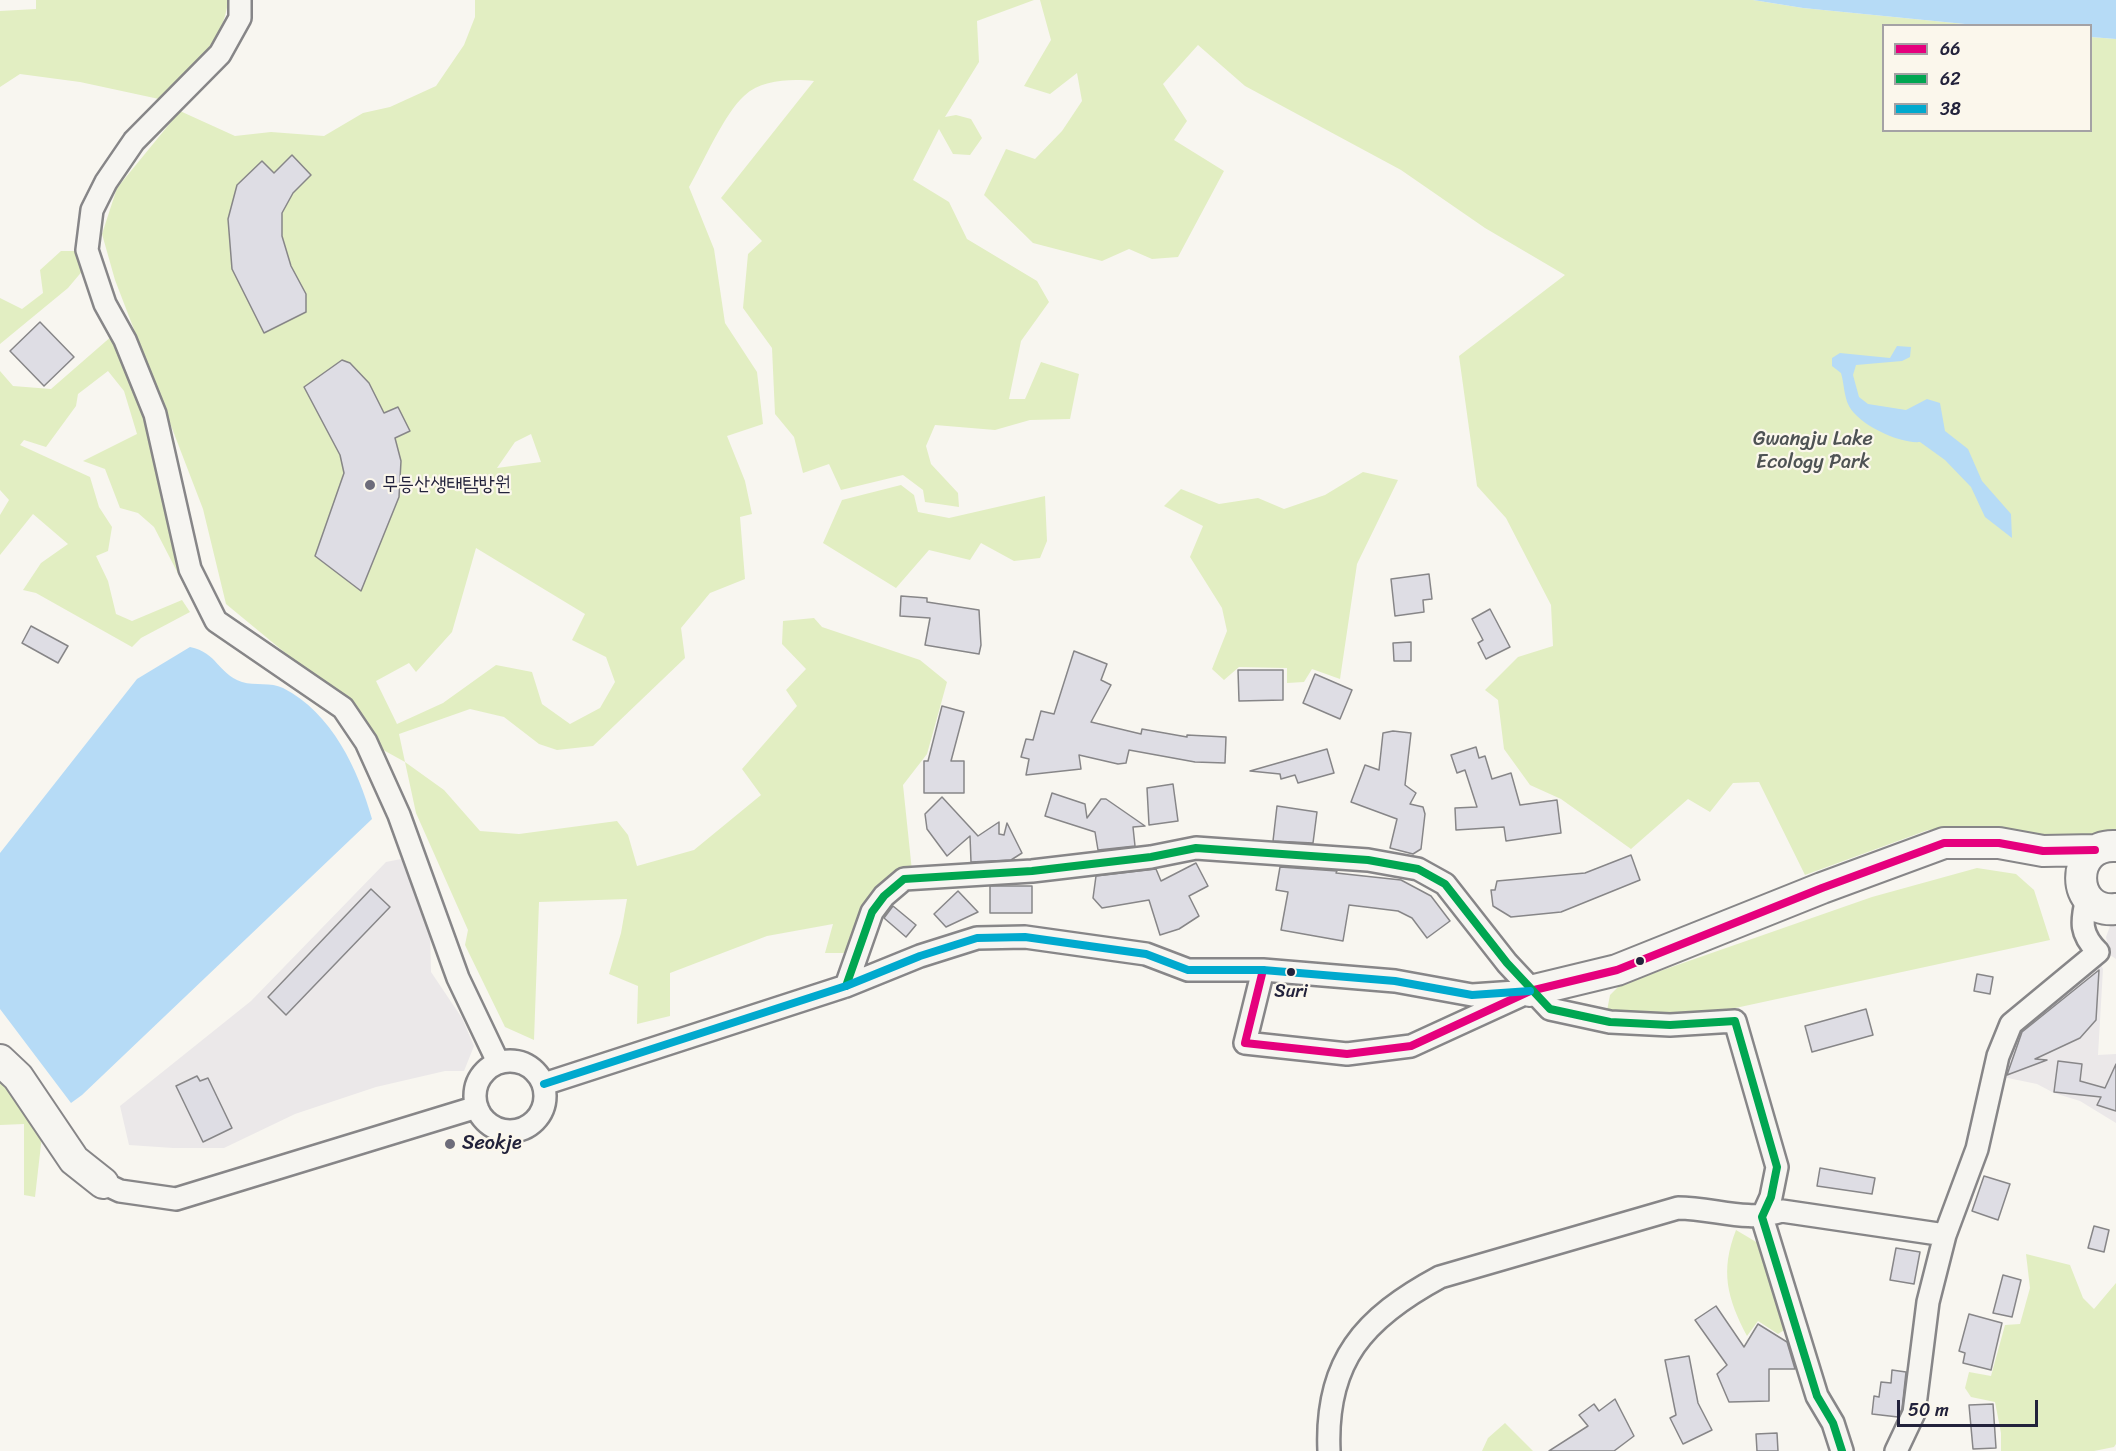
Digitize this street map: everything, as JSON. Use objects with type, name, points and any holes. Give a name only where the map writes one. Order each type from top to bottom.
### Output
[{"type":"main road","points":[[1530,991],[1617,970],[1841,880],[1944,843],[1999,843],[2043,850],[2106,848]]},
{"type":"main road","points":[[2099,900],[2083,863],[2106,848]]},
{"type":"main road","points":[[2043,850],[2061,862],[2099,900]]},
{"type":"main road","points":[[0,1060],[18,1077],[74,1160],[103,1183]]},
{"type":"street","points":[[240,0],[240,18],[220,54],[134,141],[106,182],[92,210],[87,250],[105,304],[124,340],[155,414],[190,569],[216,621],[343,708],[366,742],[399,815],[458,978],[498,1062]]},
{"type":"street","points":[[846,986],[872,912],[884,896],[904,879],[1032,872],[1151,857],[1197,848],[1368,860],[1418,869],[1445,884],[1530,991],[1550,1009],[1610,1022],[1670,1025],[1735,1021],[1777,1167],[1771,1197],[1762,1217],[1817,1396],[1833,1423],[1842,1451]]},
{"type":"street","points":[[1896,1451],[1914,1413],[1928,1302],[1945,1236],[1977,1149],[1995,1067],[2011,1024],[2098,952],[2083,935],[2081,922],[2099,900]]},
{"type":"street","points":[[544,1084],[846,986],[920,956],[978,938],[1025,937],[1146,954],[1188,969],[1263,970],[1395,981],[1472,995],[1530,991]]},
{"type":"street","points":[[1263,970],[1245,1043],[1347,1054],[1411,1046],[1530,991]]},
{"type":"street","points":[[498,1062],[520,1062],[538,1074],[544,1084],[544,1108],[530,1126],[519,1131],[507,1132],[495,1129],[486,1122],[477,1107],[476,1088],[480,1077],[498,1062]]},
{"type":"street","points":[[103,1183],[120,1191],[176,1199],[477,1107]]},
{"type":"street","points":[[1329,1451],[1328,1422],[1332,1392],[1351,1352],[1368,1325],[1409,1293],[1440,1276],[1678,1209],[1698,1208],[1720,1214],[1762,1217],[1782,1210],[1945,1236]]},
{"type":"shaded area","points":[[401,859],[430,929],[431,972],[462,1018],[474,1046],[464,1071],[445,1071],[376,1087],[295,1114],[224,1148],[129,1145],[120,1106],[251,1001],[386,862]]},
{"type":"shaded area","points":[[2113,918],[2116,918],[2116,959],[2110,955],[2106,937]]},
{"type":"shaded area","points":[[2097,957],[2103,969],[2098,1055],[2116,1054],[2116,1123],[2080,1101],[2054,1093],[2037,1084],[1998,1076],[2015,1027]]},
{"type":"green space","points":[[36,0],[228,0],[220,30],[212,43],[193,67],[159,99],[80,82],[20,74],[0,87],[0,11],[36,9]]},
{"type":"green space","points":[[475,0],[1034,0],[977,21],[979,62],[945,117],[956,115],[971,119],[982,138],[970,155],[953,154],[939,129],[913,180],[949,202],[967,239],[1037,281],[1049,302],[1021,341],[1009,399],[1025,399],[1041,362],[1079,374],[1070,419],[1030,420],[995,430],[935,425],[926,446],[931,464],[958,493],[959,507],[925,502],[923,490],[903,475],[841,490],[829,464],[803,473],[794,437],[775,414],[772,348],[743,308],[748,254],[762,241],[721,198],[814,81],[787,80],[759,86],[744,96],[729,114],[689,187],[714,249],[725,323],[757,372],[763,424],[727,436],[745,481],[752,514],[740,517],[745,579],[710,593],[681,628],[685,658],[593,746],[557,750],[539,744],[504,717],[470,709],[399,734],[405,762],[376,746],[352,708],[226,604],[203,509],[115,280],[102,234],[117,188],[180,111],[235,136],[271,132],[324,136],[363,113],[390,107],[436,86],[464,45],[475,17]],"holes":[[[531,434],[541,462],[497,468],[515,442]],[[476,548],[585,614],[572,640],[606,657],[615,682],[600,708],[570,724],[542,704],[532,672],[496,665],[443,703],[397,724],[376,681],[409,663],[416,672],[452,632]]]},
{"type":"green space","name":"Gwangju Lake Ecology Park","points":[[1040,0],[1753,0],[1803,8],[1965,24],[1882,24],[1882,132],[2092,132],[2092,37],[2116,39],[2116,832],[2107,831],[2061,843],[2021,832],[1968,828],[1928,830],[1805,875],[1759,782],[1733,783],[1710,812],[1688,799],[1631,849],[1561,799],[1530,785],[1504,749],[1498,700],[1485,690],[1518,657],[1553,646],[1551,605],[1506,518],[1477,486],[1459,356],[1565,275],[1485,228],[1401,170],[1245,86],[1198,45],[1163,84],[1187,121],[1174,140],[1224,171],[1178,257],[1152,259],[1129,249],[1102,261],[1033,243],[984,195],[1006,149],[1035,159],[1062,131],[1082,101],[1077,73],[1050,94],[1024,86],[1051,40]]},
{"type":"green space","points":[[61,251],[83,251],[84,269],[68,288],[0,344],[0,298],[22,309],[43,293],[40,270]]},
{"type":"green space","points":[[113,335],[150,413],[194,594],[186,589],[154,527],[138,513],[120,508],[105,469],[83,461],[137,434],[124,391],[108,371],[78,394],[76,406],[46,447],[24,440],[20,445],[90,477],[99,507],[112,527],[108,551],[96,556],[108,581],[116,614],[132,621],[182,600],[190,612],[141,638],[132,647],[36,593],[23,590],[41,563],[68,544],[33,514],[0,555],[0,515],[9,500],[0,490],[0,371],[13,386],[51,389]]},
{"type":"green space","points":[[1363,472],[1398,480],[1357,564],[1340,679],[1312,669],[1304,682],[1287,683],[1287,668],[1239,667],[1224,680],[1212,669],[1227,631],[1222,608],[1190,557],[1203,526],[1164,506],[1181,489],[1219,504],[1258,498],[1284,509],[1325,495]]},
{"type":"green space","points":[[901,485],[914,495],[918,512],[949,518],[1045,496],[1047,541],[1040,558],[1014,561],[981,543],[970,560],[929,550],[896,588],[823,543],[842,500]]},
{"type":"green space","points":[[814,618],[822,627],[920,660],[947,682],[927,754],[903,785],[912,871],[892,875],[874,899],[844,953],[825,953],[833,924],[767,936],[670,973],[670,1016],[637,1024],[638,986],[609,974],[621,933],[627,899],[539,902],[534,1040],[505,1027],[465,945],[468,930],[416,813],[405,762],[444,790],[480,831],[519,834],[617,821],[628,835],[637,866],[694,850],[761,795],[742,769],[797,706],[786,690],[806,669],[782,644],[783,621]]},
{"type":"green space","points":[[1977,868],[2016,874],[2034,890],[2050,940],[1703,1015],[1606,1016],[1610,995],[1620,985],[1872,897]]},
{"type":"green space","points":[[0,1074],[43,1127],[35,1197],[24,1195],[24,1124],[0,1125]]},
{"type":"green space","points":[[1736,1230],[1763,1246],[1789,1327],[1778,1334],[1758,1321],[1747,1336],[1740,1322],[1731,1297],[1727,1272]]},
{"type":"green space","points":[[2026,1254],[2070,1265],[2083,1298],[2094,1309],[2116,1283],[2116,1444],[2114,1447],[2094,1451],[2001,1451],[2001,1433],[1995,1402],[1971,1397],[1965,1388],[1969,1372],[1991,1376],[2005,1325],[2020,1324],[2030,1288]]},
{"type":"green space","points":[[1505,1423],[1533,1451],[1482,1451],[1488,1438]]},
{"type":"water","points":[[1753,0],[2116,0],[2116,39],[2092,37],[2092,24],[1965,24],[1803,8]]},
{"type":"water","points":[[1897,346],[1911,347],[1910,357],[1902,361],[1856,365],[1853,375],[1859,397],[1868,404],[1906,410],[1927,399],[1940,403],[1945,431],[1968,449],[1982,481],[2011,514],[2012,538],[1985,517],[1971,487],[1945,460],[1920,442],[1902,440],[1881,432],[1862,420],[1849,406],[1841,373],[1832,366],[1832,358],[1840,353],[1890,358]]},
{"type":"water","points":[[190,647],[212,658],[234,678],[242,682],[283,688],[316,712],[341,744],[351,762],[372,819],[71,1103],[0,1009],[0,853],[137,679]]},
{"type":"building","points":[[292,155],[311,175],[293,193],[282,213],[282,236],[291,266],[306,294],[306,312],[264,333],[232,269],[228,219],[237,185],[262,161],[274,173]]},
{"type":"building","points":[[40,322],[74,357],[44,386],[10,351]]},
{"type":"building","name":"무등산생태탐방원","points":[[342,360],[350,363],[369,383],[384,413],[398,407],[410,431],[395,438],[401,461],[399,497],[361,591],[315,556],[344,473],[340,455],[304,387]]},
{"type":"building","points":[[1429,574],[1432,599],[1423,600],[1424,612],[1395,616],[1391,579]]},
{"type":"building","points":[[901,596],[927,598],[927,602],[979,610],[981,645],[979,654],[925,645],[930,618],[900,616]]},
{"type":"building","points":[[1490,609],[1510,647],[1486,659],[1478,643],[1483,640],[1472,619]]},
{"type":"building","points":[[31,626],[68,646],[58,663],[22,643]]},
{"type":"building","points":[[1411,642],[1411,661],[1394,661],[1393,643]]},
{"type":"building","points":[[1074,651],[1107,664],[1101,680],[1111,685],[1091,722],[1141,734],[1142,729],[1187,737],[1187,735],[1226,737],[1225,763],[1195,762],[1129,750],[1126,763],[1118,764],[1079,755],[1081,769],[1026,775],[1029,759],[1021,757],[1026,739],[1033,740],[1041,711],[1054,714]]},
{"type":"building","points":[[1238,670],[1283,670],[1283,700],[1239,701]]},
{"type":"building","points":[[1315,674],[1352,690],[1340,719],[1303,703]]},
{"type":"building","points":[[942,706],[964,712],[951,761],[964,761],[964,793],[924,793],[924,761],[928,761]]},
{"type":"building","points":[[1393,731],[1411,733],[1405,785],[1416,793],[1410,804],[1423,807],[1425,814],[1421,849],[1413,854],[1390,848],[1397,819],[1351,802],[1365,765],[1379,770],[1383,733]]},
{"type":"building","points":[[1476,747],[1479,758],[1485,756],[1492,779],[1511,773],[1520,805],[1557,800],[1561,833],[1506,841],[1504,827],[1456,830],[1455,808],[1477,807],[1465,770],[1457,773],[1451,755]]},
{"type":"building","points":[[1327,749],[1334,773],[1298,783],[1295,775],[1281,779],[1280,774],[1250,771]]},
{"type":"building","points":[[1173,784],[1178,821],[1149,825],[1147,788]]},
{"type":"building","points":[[1052,793],[1085,804],[1087,818],[1101,799],[1106,799],[1145,826],[1133,827],[1135,846],[1098,850],[1095,832],[1045,816]]},
{"type":"building","points":[[942,797],[978,836],[999,822],[999,834],[1004,835],[1007,823],[1022,853],[1011,860],[971,862],[970,836],[947,856],[927,829],[925,814]]},
{"type":"building","points":[[1277,806],[1317,812],[1313,843],[1273,841]]},
{"type":"building","points":[[1631,855],[1640,880],[1561,912],[1511,917],[1493,906],[1491,890],[1495,890],[1497,881],[1585,873]]},
{"type":"building","points":[[1196,863],[1208,886],[1189,896],[1199,916],[1179,929],[1160,935],[1149,900],[1102,908],[1093,898],[1096,876],[1156,869],[1161,881]]},
{"type":"building","points":[[1280,867],[1337,871],[1336,873],[1401,880],[1431,896],[1450,921],[1427,938],[1412,918],[1398,911],[1349,905],[1343,941],[1281,930],[1288,892],[1276,890]]},
{"type":"building","points":[[990,886],[1032,886],[1032,913],[990,913]]},
{"type":"building","points":[[371,889],[390,907],[286,1015],[268,997]]},
{"type":"building","points":[[958,891],[978,912],[946,927],[934,914]]},
{"type":"building","points":[[893,906],[916,925],[906,937],[884,918]]},
{"type":"building","points":[[2099,970],[2096,1020],[2080,1038],[2035,1059],[2047,1060],[2007,1075],[2022,1032]]},
{"type":"building","points":[[1977,974],[1993,977],[1990,994],[1974,991]]},
{"type":"building","points":[[1866,1009],[1873,1035],[1812,1052],[1805,1026]]},
{"type":"building","points":[[2058,1061],[2082,1064],[2080,1081],[2105,1088],[2116,1064],[2116,1111],[2097,1105],[2101,1097],[2054,1092]]},
{"type":"building","points":[[197,1076],[200,1081],[208,1078],[232,1128],[203,1142],[176,1086]]},
{"type":"building","points":[[1820,1168],[1875,1178],[1872,1194],[1817,1186]]},
{"type":"building","points":[[1984,1176],[2010,1184],[1998,1220],[1972,1211]]},
{"type":"building","points":[[2094,1226],[2109,1230],[2104,1252],[2088,1248]]},
{"type":"building","points":[[1896,1248],[1920,1252],[1914,1284],[1890,1280]]},
{"type":"building","points":[[2003,1275],[2021,1280],[2012,1317],[1993,1313]]},
{"type":"building","points":[[1716,1306],[1744,1347],[1758,1324],[1787,1342],[1795,1369],[1769,1369],[1769,1401],[1729,1402],[1717,1374],[1727,1365],[1695,1320]]},
{"type":"building","points":[[1969,1314],[2002,1323],[1991,1370],[1963,1363],[1965,1353],[1959,1351]]},
{"type":"building","points":[[1689,1356],[1698,1403],[1712,1430],[1683,1444],[1670,1418],[1676,1415],[1665,1360]]},
{"type":"building","points":[[1892,1370],[1906,1372],[1902,1409],[1898,1417],[1872,1414],[1874,1396],[1879,1397],[1881,1382],[1891,1383]]},
{"type":"building","points":[[1615,1399],[1634,1436],[1614,1451],[1549,1451],[1588,1426],[1579,1415],[1594,1404],[1599,1411]]},
{"type":"building","points":[[1993,1404],[1996,1448],[1973,1449],[1969,1405]]},
{"type":"building","points":[[1777,1433],[1778,1451],[1757,1451],[1756,1434]]},
{"type":"transit line","name":"66","points":[[1263,970],[1245,1043],[1347,1054],[1411,1046],[1530,991],[1617,970],[1822,888],[1944,843],[1999,843],[2043,851],[2095,850]]},
{"type":"transit line","name":"62","points":[[846,986],[872,912],[884,896],[904,879],[1032,871],[1151,857],[1196,848],[1368,860],[1418,869],[1445,884],[1507,963],[1550,1009],[1610,1022],[1670,1025],[1735,1021],[1777,1167],[1771,1197],[1762,1217],[1817,1396],[1833,1423],[1842,1451]]},
{"type":"transit line","name":"38","points":[[544,1084],[846,986],[920,956],[977,938],[1025,937],[1146,954],[1188,970],[1263,970],[1395,981],[1472,995],[1530,991]]},
{"type":"place","name":"무등산생태탐방원","points":[[370,485]]},
{"type":"place","name":"Suri","points":[[1291,972]]},
{"type":"place","name":"Seokje","points":[[450,1144]]}]
